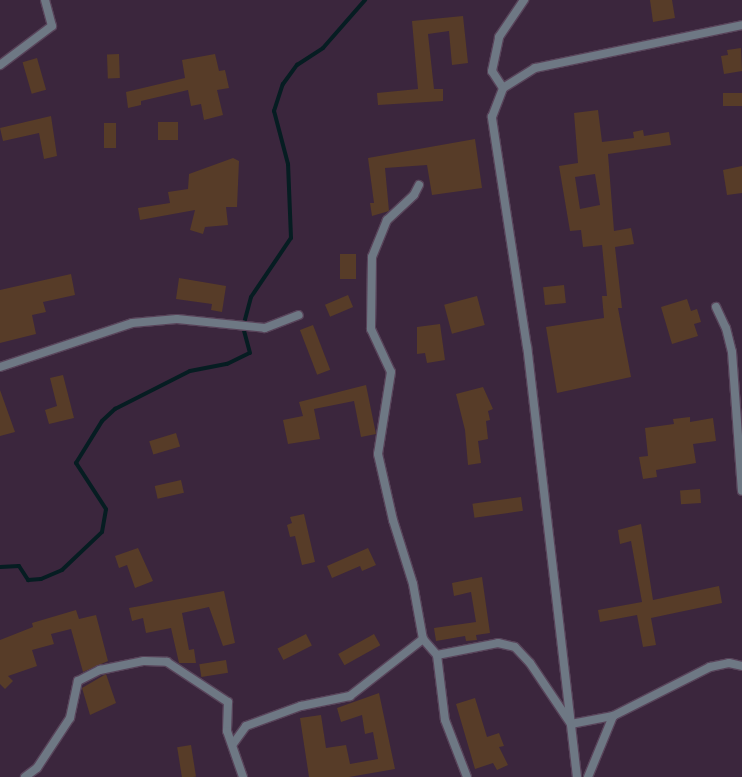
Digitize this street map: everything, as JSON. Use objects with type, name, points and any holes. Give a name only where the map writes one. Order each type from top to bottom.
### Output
[{"type":"street","points":[[0,65],[52,26],[45,0]]},
{"type":"street","points":[[503,88],[492,71],[499,37],[524,0]]},
{"type":"street","points":[[577,777],[527,347],[492,117],[503,88],[535,68],[742,25]]},
{"type":"street","points":[[419,185],[414,195],[387,220],[372,257],[371,329],[391,372],[378,454],[413,584],[423,639],[437,655],[445,720],[467,777]]},
{"type":"street","points":[[716,307],[726,328],[732,352],[742,491]]},
{"type":"street","points":[[0,367],[132,323],[177,319],[265,328],[299,315]]},
{"type":"street","points":[[233,744],[246,726],[301,706],[350,696],[423,639]]},
{"type":"street","points":[[437,655],[498,643],[515,648],[530,663],[571,724]]},
{"type":"street","points":[[25,777],[37,768],[70,718],[78,681],[100,670],[144,661],[167,662],[228,702],[227,731],[233,744],[243,777]]},
{"type":"street","points":[[571,724],[613,716],[710,668],[729,663],[742,666]]},
{"type":"street","points":[[588,777],[613,716]]},
{"type":"building","points":[[650,0],[672,0],[675,18],[653,22]]},
{"type":"building","points":[[463,16],[468,63],[452,65],[449,31],[428,34],[434,89],[443,89],[443,101],[378,105],[377,93],[418,89],[412,21]]},
{"type":"building","points":[[741,48],[742,71],[724,74],[721,56],[728,55],[727,50]]},
{"type":"building","points":[[107,54],[119,54],[120,78],[108,78]]},
{"type":"building","points":[[215,54],[219,71],[225,70],[229,88],[217,90],[223,115],[204,120],[201,104],[191,106],[188,90],[141,101],[141,105],[128,108],[126,92],[185,78],[182,60]]},
{"type":"building","points":[[37,58],[46,90],[32,94],[23,62]]},
{"type":"building","points":[[723,93],[742,93],[742,106],[723,106]]},
{"type":"building","points":[[598,110],[602,142],[634,138],[633,132],[643,130],[644,136],[669,132],[671,145],[608,154],[614,231],[631,228],[634,244],[615,247],[622,308],[618,308],[631,377],[557,393],[546,327],[604,318],[602,296],[607,296],[602,245],[583,247],[581,230],[570,231],[559,166],[578,163],[574,113]],"holes":[[[595,174],[600,205],[580,209],[575,177]]]},
{"type":"building","points":[[51,116],[57,156],[44,159],[39,133],[3,141],[0,128]]},
{"type":"building","points":[[158,122],[178,122],[178,140],[158,140]]},
{"type":"building","points":[[104,123],[116,123],[116,148],[104,148]]},
{"type":"building","points":[[475,139],[482,188],[432,195],[427,165],[385,168],[389,211],[372,216],[370,203],[374,203],[368,158]]},
{"type":"building","points":[[233,158],[239,161],[237,207],[226,207],[228,225],[205,227],[203,234],[190,230],[195,210],[140,220],[138,208],[170,203],[168,192],[188,189],[189,174]]},
{"type":"building","points":[[742,166],[742,193],[727,195],[723,170]]},
{"type":"building","points":[[340,254],[356,254],[356,279],[340,279]]},
{"type":"building","points":[[71,274],[75,295],[43,302],[46,312],[32,315],[36,334],[0,343],[0,290]]},
{"type":"building","points":[[179,278],[226,286],[222,312],[211,310],[212,304],[176,299]]},
{"type":"building","points":[[564,285],[566,303],[545,305],[543,287]]},
{"type":"building","points":[[348,295],[353,307],[330,317],[325,305]]},
{"type":"building","points":[[477,296],[485,325],[452,334],[444,305]]},
{"type":"building","points":[[687,299],[691,311],[697,309],[701,322],[694,324],[698,336],[672,344],[661,307]]},
{"type":"building","points":[[440,324],[445,360],[427,363],[425,353],[417,354],[417,327]]},
{"type":"building","points":[[313,325],[330,370],[317,375],[300,330]]},
{"type":"building","points":[[63,375],[74,418],[49,424],[45,410],[57,406],[50,378]]},
{"type":"building","points":[[366,385],[376,434],[361,437],[354,401],[314,409],[320,439],[288,444],[283,420],[303,416],[299,402]]},
{"type":"building","points":[[483,387],[493,409],[488,411],[490,420],[486,421],[488,439],[478,441],[481,463],[468,465],[465,430],[456,394]]},
{"type":"building","points":[[0,390],[15,432],[0,436]]},
{"type":"building","points":[[690,417],[690,422],[713,418],[716,441],[693,444],[696,463],[656,470],[657,477],[643,479],[639,457],[648,456],[645,428],[674,424],[673,419]]},
{"type":"building","points":[[176,433],[180,446],[153,455],[149,441]]},
{"type":"building","points":[[181,480],[184,493],[158,499],[155,486]]},
{"type":"building","points":[[700,489],[701,503],[681,504],[680,490]]},
{"type":"building","points":[[521,497],[523,511],[474,518],[472,504]]},
{"type":"building","points":[[304,514],[315,562],[302,565],[295,536],[290,537],[287,525],[292,523],[290,517]]},
{"type":"building","points":[[641,524],[653,600],[719,586],[722,603],[651,618],[656,645],[643,647],[637,615],[600,622],[598,610],[642,602],[631,541],[620,544],[618,530]]},
{"type":"building","points":[[138,548],[153,581],[135,588],[127,565],[119,568],[115,556]]},
{"type":"building","points":[[368,548],[376,565],[362,571],[360,566],[332,578],[327,566]]},
{"type":"building","points":[[482,577],[490,633],[476,635],[477,640],[466,641],[465,636],[436,641],[434,628],[476,622],[471,592],[454,596],[452,583]]},
{"type":"building","points":[[224,591],[235,643],[223,646],[209,607],[182,613],[189,650],[194,649],[196,663],[179,663],[171,628],[146,633],[143,618],[132,621],[129,608]]},
{"type":"building","points":[[76,610],[79,619],[96,615],[108,661],[83,672],[71,629],[51,634],[54,644],[32,650],[37,666],[8,676],[13,681],[5,689],[0,684],[0,640],[33,627],[32,623]]},
{"type":"building","points":[[306,634],[312,646],[283,660],[277,649]]},
{"type":"building","points":[[374,634],[380,645],[344,665],[338,654]]},
{"type":"building","points":[[226,660],[228,673],[201,677],[199,664]]},
{"type":"building","points":[[106,674],[116,703],[90,715],[82,688]]},
{"type":"building","points":[[379,693],[395,769],[349,777],[309,777],[300,718],[321,715],[326,748],[346,745],[350,764],[378,759],[373,732],[365,734],[362,715],[341,722],[337,708]]},
{"type":"building","points":[[475,698],[487,737],[499,733],[504,746],[499,747],[508,765],[497,770],[493,763],[475,769],[456,704]]},
{"type":"building","points":[[191,745],[196,777],[182,777],[177,747]]},
{"type":"waterway","points":[[0,567],[19,566],[28,580],[41,579],[62,570],[102,532],[106,509],[76,463],[102,421],[115,409],[190,371],[227,364],[250,353],[243,327],[251,297],[291,238],[288,164],[274,111],[283,84],[297,65],[323,48],[365,0]]}]
